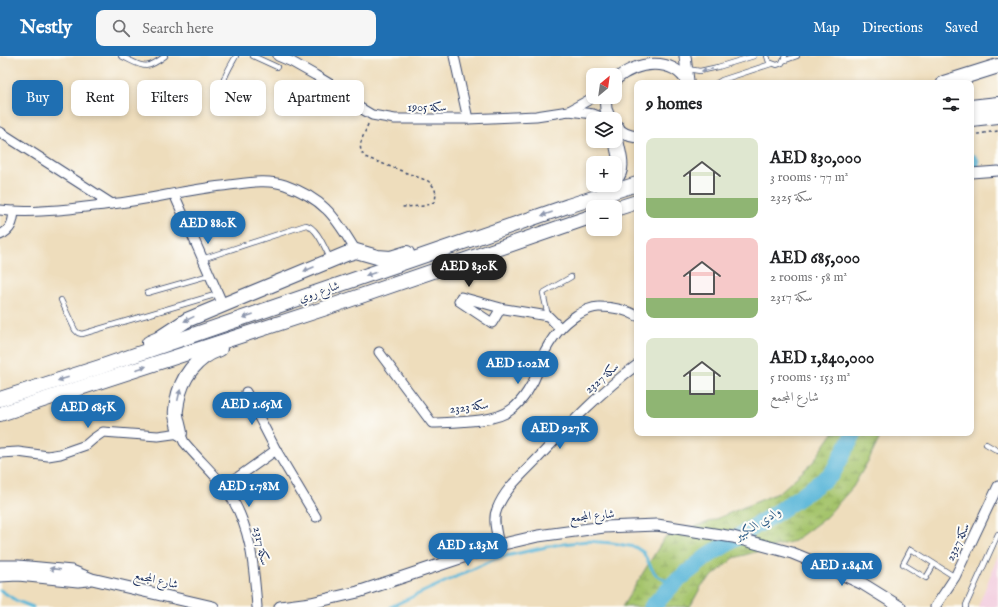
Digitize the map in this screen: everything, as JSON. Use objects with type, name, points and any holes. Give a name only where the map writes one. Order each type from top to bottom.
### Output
[{"type":"main road","points":[[951,80],[970,68],[998,58]]},
{"type":"main road","points":[[952,80],[998,66]]},
{"type":"main road","points":[[974,107],[998,104]]},
{"type":"main road","points":[[974,119],[998,116]]},
{"type":"main road","name":"شارع روي","points":[[0,399],[100,367],[568,206],[634,185]]},
{"type":"main road","points":[[568,206],[591,192]]},
{"type":"main road","points":[[622,207],[634,203]]},
{"type":"main road","name":"شارع روي","points":[[0,414],[323,309],[586,218]]},
{"type":"main road","points":[[100,367],[158,339],[220,299],[356,251],[377,257],[391,258],[438,246],[468,241]]},
{"type":"main road","points":[[180,433],[176,414],[178,397],[181,386],[196,363],[214,351],[269,332],[323,309]]},
{"type":"street","name":"سكة 1905","points":[[278,56],[292,62],[330,84],[352,103],[372,115],[395,119],[468,119],[536,116],[569,111],[586,113]]},
{"type":"street","points":[[454,56],[468,119]]},
{"type":"street","points":[[685,56],[688,80]]},
{"type":"street","points":[[622,74],[629,69],[651,60],[676,69],[686,80]]},
{"type":"street","name":"سكة 1905","points":[[569,111],[586,101]]},
{"type":"street","points":[[0,132],[112,204]]},
{"type":"street","points":[[622,132],[634,136]]},
{"type":"street","points":[[974,173],[998,170]]},
{"type":"street","points":[[0,210],[22,212],[112,204],[202,188],[259,182],[276,182],[305,194],[317,201],[327,210],[347,236],[356,251]]},
{"type":"street","points":[[174,194],[220,299]]},
{"type":"street","points":[[0,235],[7,232],[10,228],[13,222],[14,212]]},
{"type":"street","name":"سكة 2323","points":[[379,352],[432,423],[483,420],[499,416],[512,410],[520,401],[537,373],[542,357],[547,348],[560,328],[571,318],[593,307],[622,309],[634,315]]},
{"type":"street","points":[[501,308],[548,316],[560,328]]},
{"type":"street","name":"سكة 2327","points":[[499,545],[495,524],[496,510],[506,492],[587,407],[634,366]]},
{"type":"street","points":[[246,392],[276,450],[316,517]]},
{"type":"street","points":[[0,452],[18,452],[48,456],[60,454],[86,445],[103,432],[158,436],[180,433]]},
{"type":"street","name":"سكة 2317","points":[[180,433],[188,447],[224,487],[235,502],[248,536],[254,564],[257,607]]},
{"type":"street","points":[[224,487],[276,450]]},
{"type":"street","name":"سكة 2327","points":[[935,607],[955,577],[998,486]]},
{"type":"street","name":"شارع المجمع","points":[[280,607],[311,603],[358,592],[499,545],[538,536],[604,526],[657,525],[733,537],[792,553],[857,581],[900,607]]},
{"type":"street","name":"شارع المجمع","points":[[0,566],[24,566],[72,571],[92,579],[213,607]]},
{"type":"street","name":"شارع المجمع","points":[[0,576],[18,575],[78,581],[92,579]]},
{"type":"lane","points":[[121,56],[144,67],[152,66],[165,56]]},
{"type":"lane","points":[[223,80],[236,56]]},
{"type":"lane","points":[[253,56],[276,66]]},
{"type":"lane","points":[[686,69],[700,71],[754,56]]},
{"type":"lane","points":[[766,56],[767,60],[771,64]]},
{"type":"lane","points":[[722,80],[771,64],[779,64],[784,58],[797,56]]},
{"type":"lane","points":[[202,259],[306,224],[314,230],[331,260]]},
{"type":"lane","points":[[147,293],[210,275]]},
{"type":"lane","points":[[548,316],[543,293],[571,277]]},
{"type":"lane","points":[[62,300],[75,330],[82,334],[220,299]]},
{"type":"lane","points":[[986,444],[998,451]]},
{"type":"lane","points":[[966,607],[998,534]]},
{"type":"lane","points":[[934,564],[926,578],[903,564],[911,549],[955,577]]},
{"type":"path","points":[[372,115],[359,147],[360,152],[365,157],[428,181],[435,189],[436,198],[434,202],[424,206],[401,207]]},
{"type":"path","points":[[974,134],[998,131]]},
{"type":"shaded area","points":[[998,555],[998,607],[978,607]]},
{"type":"green space","points":[[831,436],[881,436],[853,487],[825,518],[794,541],[734,558],[702,585],[690,607],[622,607],[665,537],[706,523],[780,492],[813,462]]},
{"type":"waterway","name":"وادي الكبير","points":[[652,607],[673,584],[709,555],[781,510],[832,474],[852,436]]},
{"type":"waterway","points":[[390,607],[497,558],[555,545],[587,541],[635,547],[643,552],[657,576],[673,584]]},
{"type":"waterway","points":[[0,590],[17,601],[33,607]]}]
